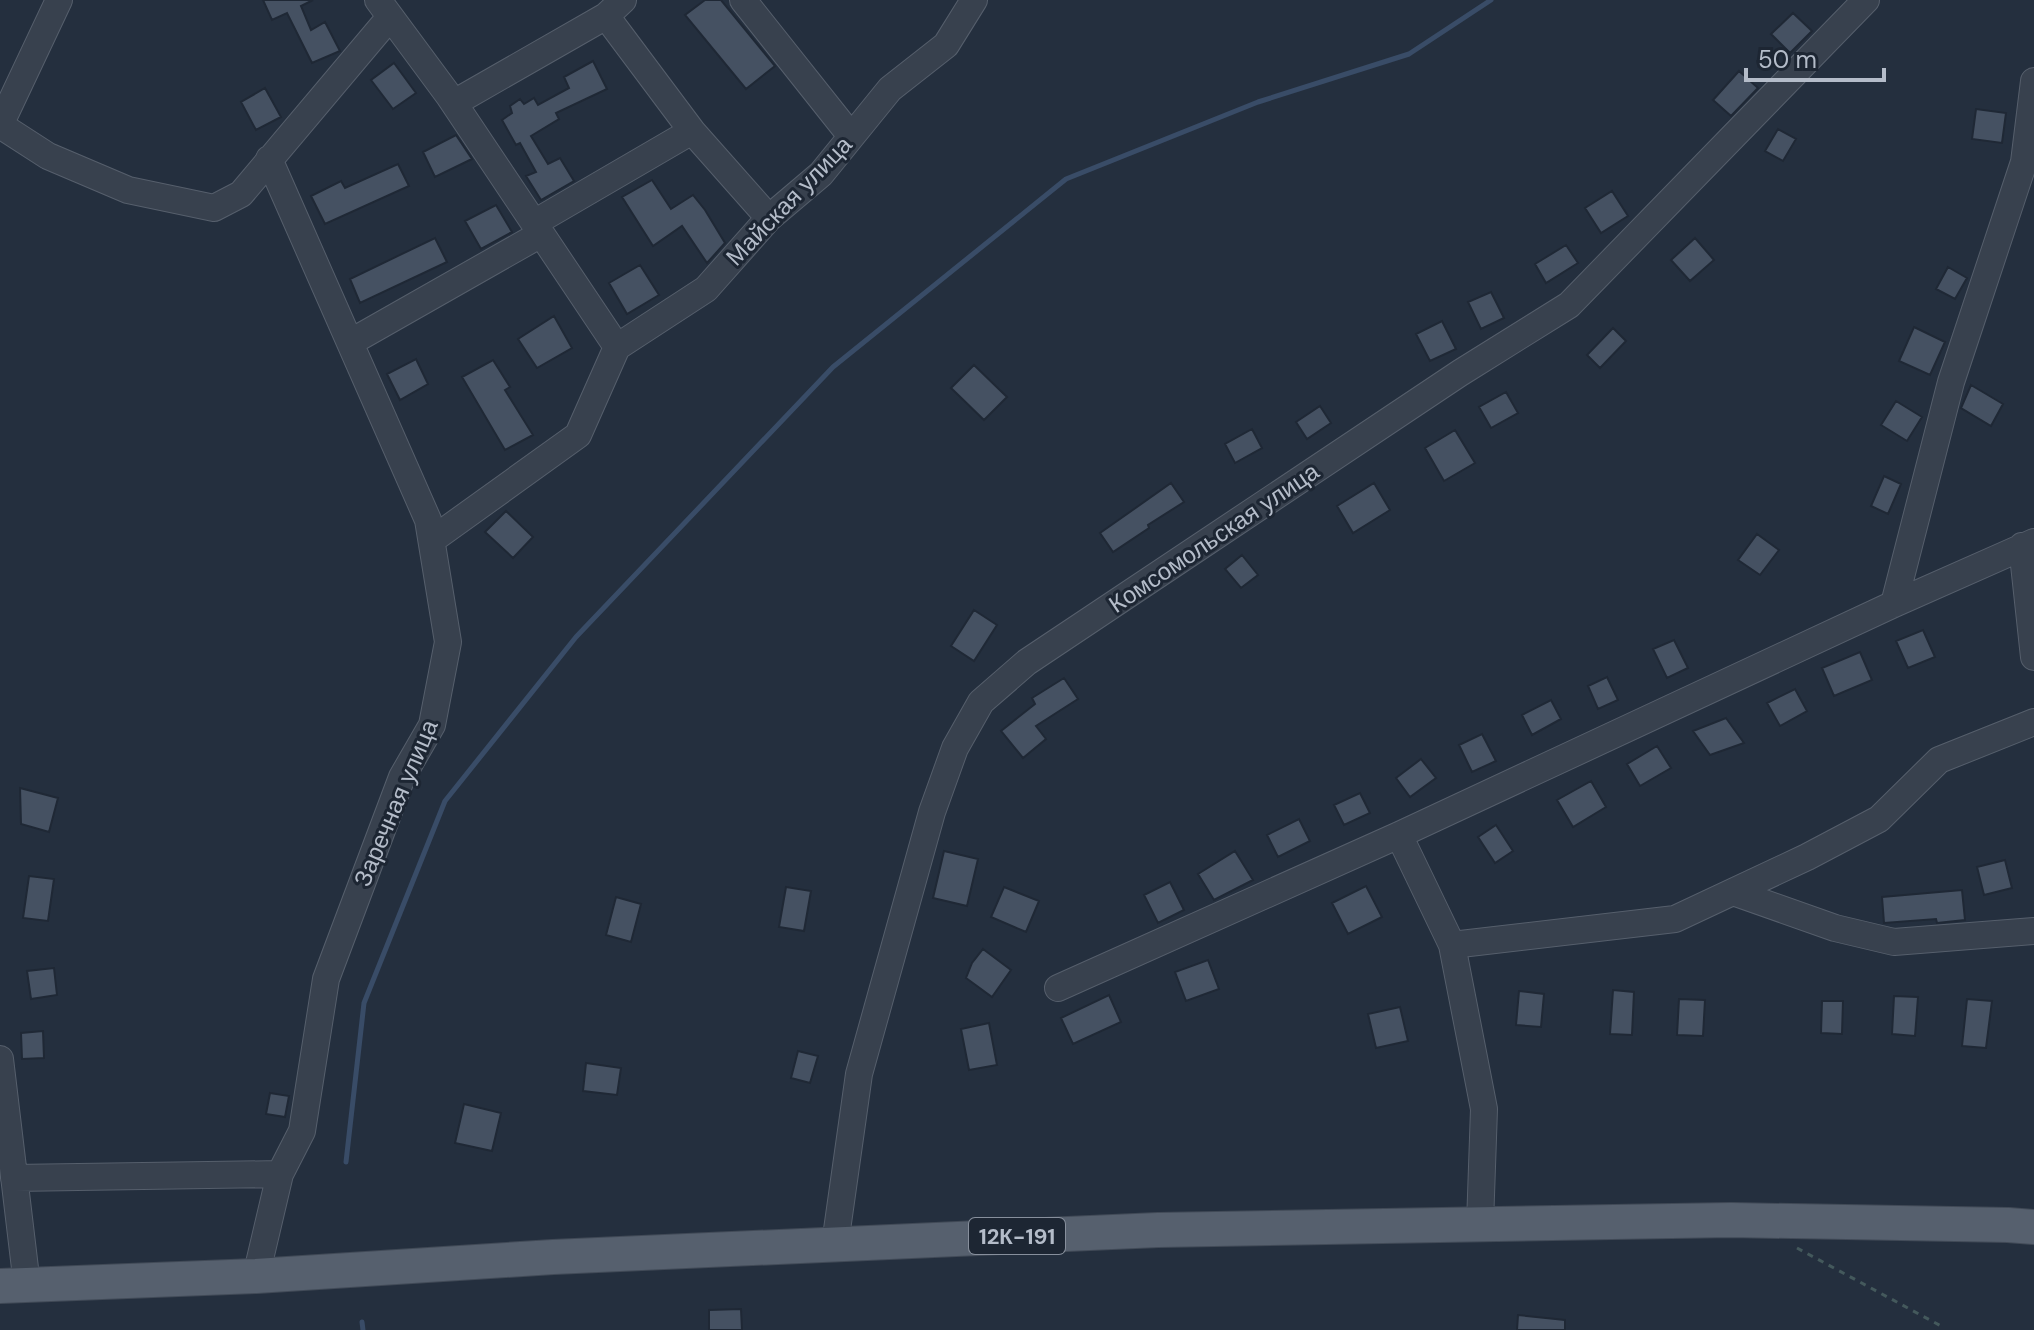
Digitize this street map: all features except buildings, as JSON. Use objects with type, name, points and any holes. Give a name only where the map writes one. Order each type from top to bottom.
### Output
[{"type":"main road","name":"12К-191","points":[[14,1286],[256,1276],[553,1257],[1158,1230],[1731,1220],[2034,1227]]},
{"type":"street","points":[[59,0],[0,125],[48,156],[128,190],[214,208],[241,194],[384,8],[454,103],[617,347],[578,435],[432,540]]},
{"type":"street","points":[[743,0],[851,136]]},
{"type":"street","name":"Майская улица","points":[[617,347],[706,289],[769,218],[821,174],[890,89],[946,45],[974,0]]},
{"type":"street","name":"Комсомольская улица","points":[[835,1244],[859,1074],[932,812],[955,748],[981,702],[1027,662],[1460,373],[1569,305],[1866,0]]},
{"type":"street","points":[[454,103],[614,8],[692,131],[769,218]]},
{"type":"street","points":[[1894,604],[1951,382],[2024,162],[2034,81]]},
{"type":"street","points":[[351,342],[692,131]]},
{"type":"street","name":"Заречная улица","points":[[256,1276],[280,1174],[302,1131],[326,979],[402,777],[432,725],[448,642],[428,520],[269,159]]},
{"type":"street","points":[[1058,988],[1399,835],[2028,544],[2034,657]]},
{"type":"street","points":[[1452,945],[1675,919],[1807,857],[1879,819],[1939,760],[2034,722]]},
{"type":"street","points":[[1399,835],[1452,945],[1484,1109],[1480,1224]]},
{"type":"street","points":[[1733,892],[1835,928],[1894,942],[2034,931]]},
{"type":"street","points":[[0,1059],[14,1178],[14,1286]]},
{"type":"street","points":[[14,1178],[280,1174]]},
{"type":"path","points":[[1786,1243],[1941,1326],[1941,1330]]},
{"type":"waterway","points":[[346,1162],[364,1003],[445,801],[576,637],[833,367],[1066,179],[1258,102],[1409,54],[1491,0]]},
{"type":"waterway","points":[[362,1322],[363,1330]]}]
